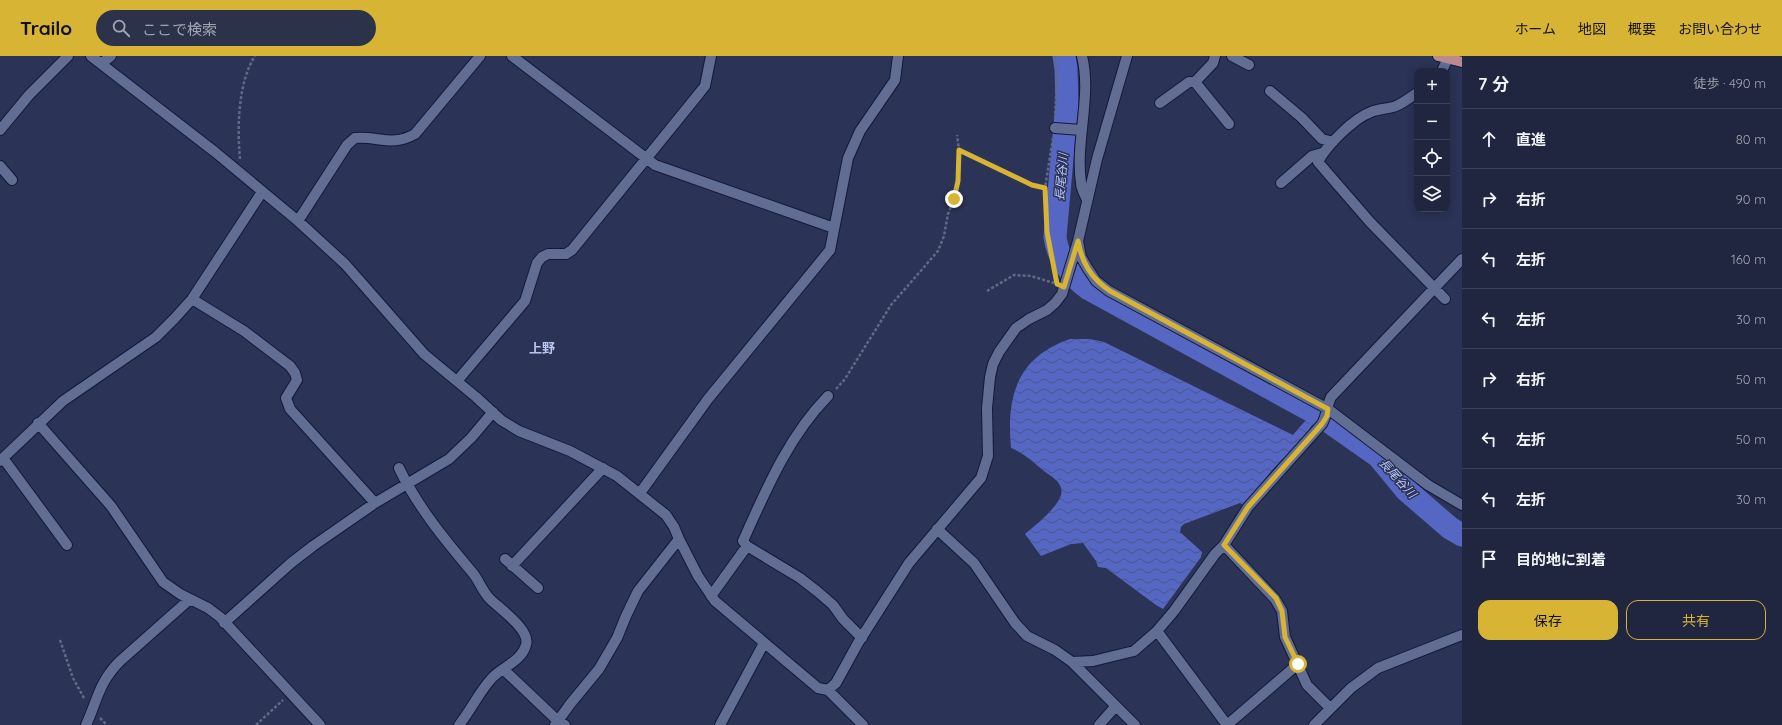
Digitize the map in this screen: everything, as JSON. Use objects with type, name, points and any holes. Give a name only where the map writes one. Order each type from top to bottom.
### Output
[{"type":"main road","points":[[1443,57],[1462,62]]},
{"type":"street","points":[[0,130],[29,95],[68,56]]},
{"type":"street","points":[[91,56],[102,63],[298,221],[345,264],[424,354],[501,420],[519,431],[570,451],[617,476],[666,515],[674,527],[698,576],[714,601],[818,688],[828,690],[863,725]]},
{"type":"street","points":[[102,63],[111,56]]},
{"type":"street","points":[[298,221],[347,145],[355,138],[366,137],[396,142],[415,134],[480,56]]},
{"type":"street","points":[[512,56],[655,165],[834,228]]},
{"type":"street","points":[[457,381],[524,301],[537,263],[542,257],[548,254],[566,254],[572,250],[648,159],[705,86],[711,56]]},
{"type":"street","points":[[640,493],[708,399],[830,250],[848,158],[860,131],[895,80],[898,56]]},
{"type":"street","points":[[1082,56],[1085,66],[1085,104],[1081,130],[1081,184],[1087,201]]},
{"type":"street","points":[[828,690],[836,683],[909,563],[981,478],[986,468],[988,456],[987,408],[990,376],[999,352],[1016,328],[1055,303],[1062,294],[1078,241],[1097,159],[1127,56]]},
{"type":"street","points":[[1160,104],[1189,82],[1195,82],[1213,63],[1215,56]]},
{"type":"street","points":[[1232,56],[1248,65]]},
{"type":"street","points":[[1442,68],[1443,57]]},
{"type":"street","points":[[1195,82],[1228,124]]},
{"type":"street","points":[[1270,91],[1302,118],[1322,139],[1333,142]]},
{"type":"street","points":[[1414,95],[1394,107],[1371,112],[1362,116],[1322,153],[1318,162],[1370,222],[1445,299]]},
{"type":"street","points":[[1055,128],[1081,130]]},
{"type":"street","points":[[1281,182],[1312,156],[1322,153]]},
{"type":"street","points":[[0,166],[12,180]]},
{"type":"street","points":[[67,545],[2,460],[38,423],[82,386],[156,337],[192,299],[262,192]]},
{"type":"street","points":[[1078,241],[1081,257],[1088,269],[1096,281],[1110,291],[1328,409],[1428,485],[1462,504]]},
{"type":"street","points":[[1072,662],[1092,661],[1134,651],[1157,631],[1215,554],[1224,545],[1248,507],[1322,424],[1327,416],[1332,397],[1462,259]]},
{"type":"street","points":[[192,299],[244,331],[290,366],[297,380],[286,398],[290,409],[375,502]]},
{"type":"street","points":[[828,396],[807,419],[773,474],[743,541],[747,546],[800,578],[818,592],[833,605],[843,619],[862,638]]},
{"type":"street","points":[[224,623],[291,563],[375,502],[449,459],[471,438],[493,412]]},
{"type":"street","points":[[38,423],[111,506],[163,582],[190,599],[208,608],[320,725]]},
{"type":"street","points":[[399,468],[407,484],[453,552],[473,573],[490,599],[523,630],[526,638],[526,645],[509,666],[491,679],[459,725]]},
{"type":"street","points":[[538,588],[509,562],[603,468]]},
{"type":"street","points":[[937,529],[974,563],[1015,623],[1027,636],[1055,650],[1072,662],[1115,707],[1135,725]]},
{"type":"street","points":[[502,670],[559,724],[599,669],[617,638],[638,591],[679,539]]},
{"type":"street","points":[[1224,545],[1276,598],[1282,611],[1285,637],[1307,685],[1330,708]]},
{"type":"street","points":[[711,596],[747,546]]},
{"type":"street","points":[[86,725],[102,682],[110,672],[119,662],[190,599]]},
{"type":"street","points":[[1157,631],[1223,724],[1298,664]]},
{"type":"street","points":[[1314,725],[1351,688],[1378,668],[1462,635]]},
{"type":"street","points":[[720,725],[764,643]]},
{"type":"street","points":[[1100,725],[1115,707]]},
{"type":"path","points":[[241,174],[238,134],[242,90],[255,56]]},
{"type":"path","points":[[987,291],[1014,275],[1031,276],[1057,284],[1047,232],[1045,188],[1055,128],[1057,77],[1055,56]]},
{"type":"path","points":[[828,396],[845,379],[891,305],[938,251],[944,236],[948,214],[958,181],[959,150],[957,135]]},
{"type":"path","points":[[959,150],[1032,185],[1045,188]]},
{"type":"path","points":[[60,640],[73,678],[92,710],[107,725]]},
{"type":"path","points":[[256,725],[290,693]]},
{"type":"water","points":[[1070,339],[1090,339],[1104,342],[1293,435],[1314,410],[1319,413],[1308,434],[1273,469],[1244,505],[1240,503],[1184,524],[1181,527],[1180,532],[1202,552],[1201,557],[1163,609],[1106,568],[1098,567],[1096,561],[1083,543],[1071,544],[1041,556],[1025,534],[1049,513],[1059,500],[1061,488],[1054,478],[1024,455],[1011,448],[1011,411],[1014,395],[1019,380],[1027,367],[1038,356],[1052,347]]},
{"type":"waterway","name":"長尾谷川","points":[[1064,56],[1067,103],[1055,237],[1059,253],[1067,267],[1077,279],[1089,289],[1319,415]]},
{"type":"waterway","name":"長尾谷川","points":[[1331,423],[1378,456],[1406,490],[1450,528],[1462,535]]},
{"type":"district","name":"上野","points":[[542,348]]},
{"type":"route","points":[[954,199],[958,181],[959,150],[1032,185],[1045,188],[1047,232],[1057,284],[1064,287],[1078,241],[1081,257],[1088,269],[1096,281],[1110,291],[1328,409],[1327,416],[1322,424],[1269,481],[1248,507],[1224,545],[1276,598],[1282,611],[1285,637],[1298,664]]}]
